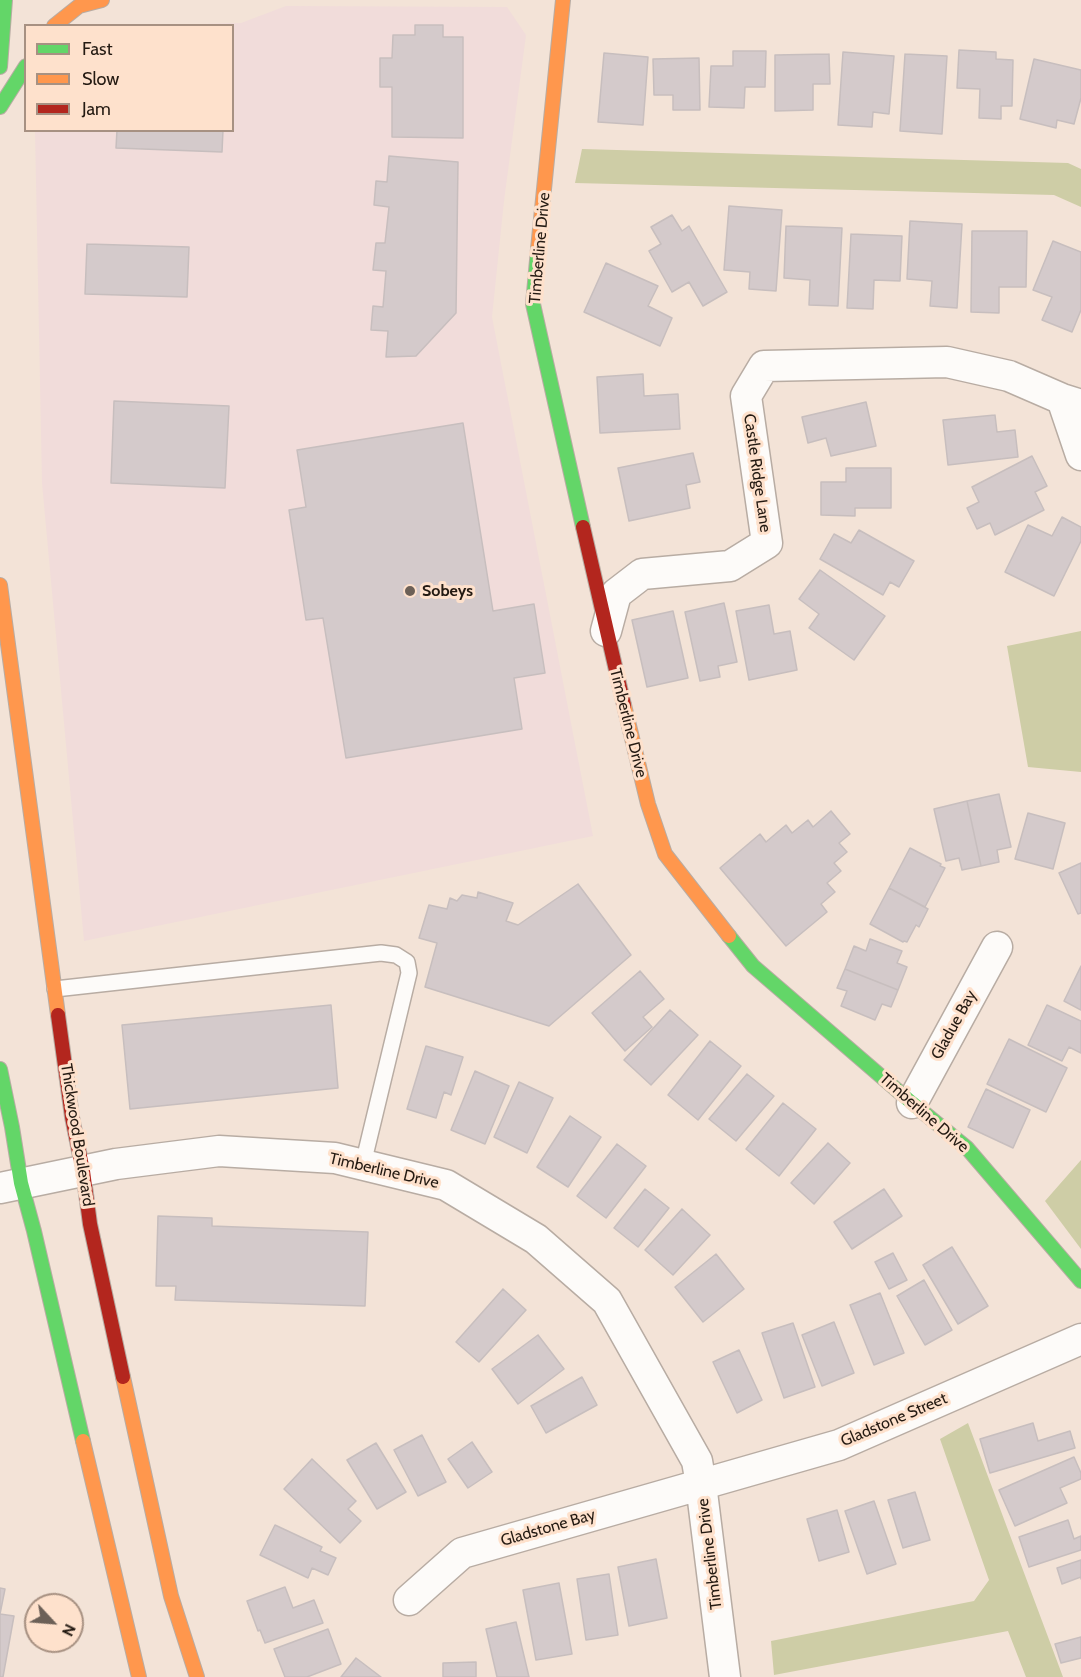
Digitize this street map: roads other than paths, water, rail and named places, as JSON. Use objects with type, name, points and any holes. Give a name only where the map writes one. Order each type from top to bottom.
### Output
[{"type":"main road","points":[[0,67],[5,0]]},
{"type":"main road","points":[[56,24],[79,6],[102,0]]},
{"type":"main road","name":"Timberline Drive","points":[[563,0],[533,304],[606,631],[648,804],[665,854],[753,966],[967,1149],[1081,1281]]},
{"type":"main road","points":[[0,107],[24,69]]},
{"type":"main road","name":"Thickwood Boulevard","points":[[0,585],[72,1117],[83,1171],[90,1224],[171,1596],[197,1677]]},
{"type":"main road","points":[[0,1069],[12,1127],[11,1186],[34,1231],[139,1677]]},
{"type":"street","name":"Castle Ridge Lane","points":[[606,631],[615,594],[642,574],[730,566],[766,543],[746,396],[764,366],[947,362],[1009,376],[1072,402],[1081,455]]},
{"type":"street","name":"Gladue Bay","points":[[912,1103],[997,947]]},
{"type":"street","name":"Timberline Drive","points":[[11,1186],[116,1164],[219,1151],[335,1158],[446,1185],[536,1239],[607,1301],[697,1461],[702,1484],[724,1677]]},
{"type":"street","name":"Gladstone Street","points":[[702,1484],[839,1445],[1081,1339]]},
{"type":"street","name":"Gladstone Bay","points":[[409,1600],[462,1552],[702,1484]]},
{"type":"lane","points":[[55,989],[381,952],[396,955],[407,962],[409,973],[363,1164]]},
{"type":"place","name":"Sobeys","points":[[410,591]]}]
